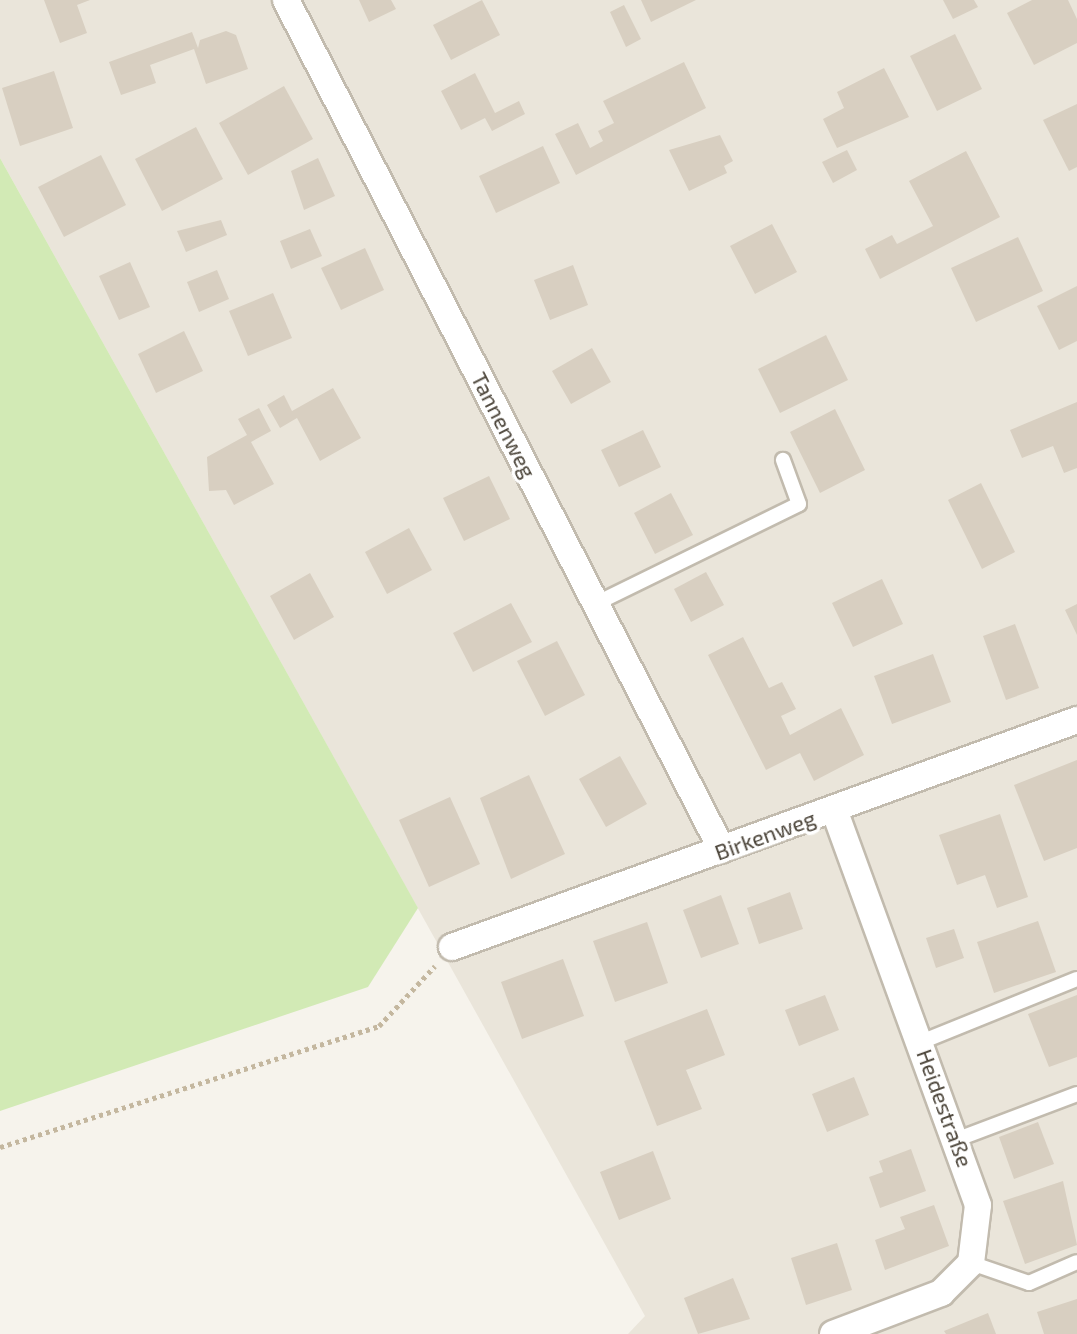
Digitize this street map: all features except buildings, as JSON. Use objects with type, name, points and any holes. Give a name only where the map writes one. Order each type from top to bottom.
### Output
[{"type":"street","name":"Tannenweg","points":[[286,0],[722,850]]},
{"type":"street","name":"Birkenweg","points":[[452,947],[1077,720]]},
{"type":"street","name":"Heidestraße","points":[[834,810],[958,1139],[978,1205],[971,1263]]},
{"type":"street","points":[[833,1334],[941,1293],[971,1263]]},
{"type":"lane","points":[[595,604],[799,504],[783,460]]},
{"type":"lane","points":[[921,1042],[1077,979]]},
{"type":"lane","points":[[958,1139],[1077,1094]]},
{"type":"lane","points":[[971,1263],[1029,1283],[1077,1262]]},
{"type":"path","points":[[0,1147],[379,1026],[452,947]]},
{"type":"shaded area","points":[[0,0],[1077,0],[1077,1334],[628,1334],[645,1316],[0,158]]},
{"type":"green space","points":[[0,158],[418,908],[368,987],[0,1111]]}]
